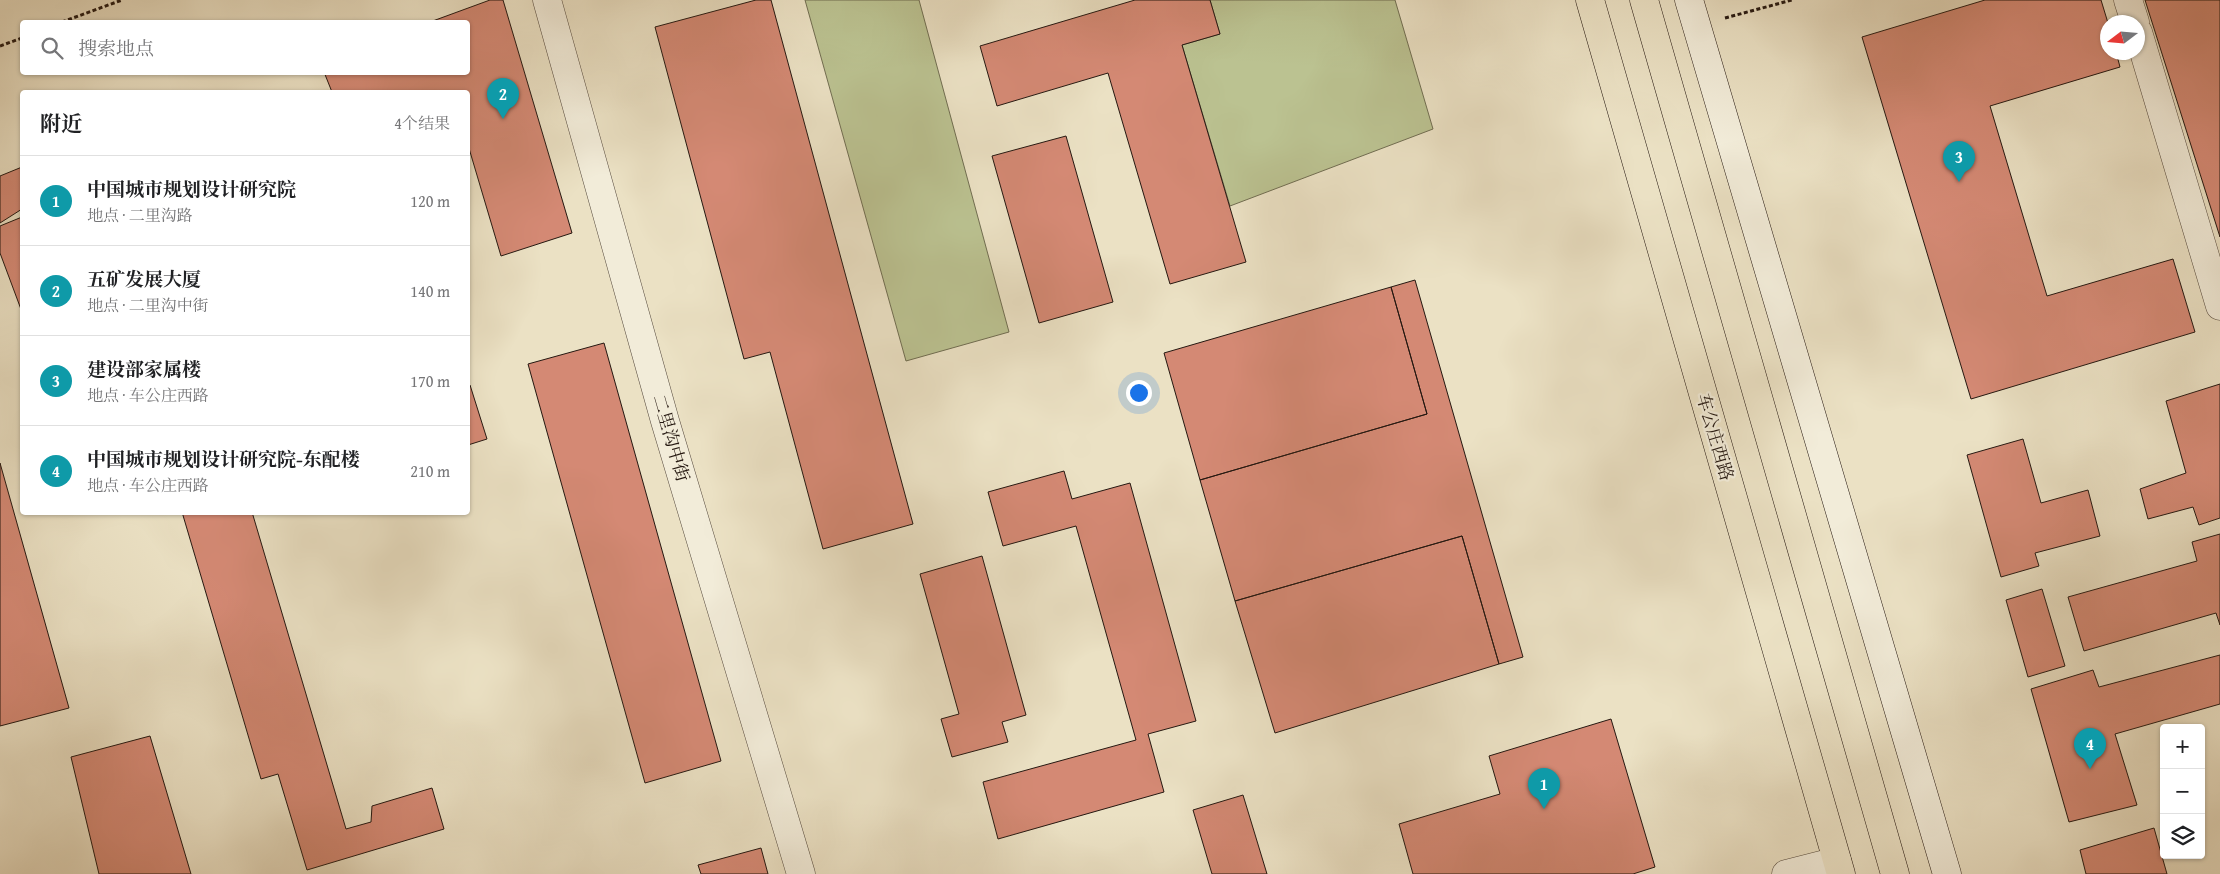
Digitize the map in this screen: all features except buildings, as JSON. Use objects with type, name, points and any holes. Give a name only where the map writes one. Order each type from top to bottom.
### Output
[{"type":"main road","name":"车公庄西路","points":[[1590,0],[1839,868]]},
{"type":"main road","points":[[1644,1],[1895,874]]},
{"type":"street","name":"二里沟中街","points":[[547,0],[665,421],[801,874]]},
{"type":"street","points":[[1689,0],[1947,874]]},
{"type":"street","points":[[2128,0],[2133,15]]},
{"type":"street","points":[[2145,55],[2220,306]]},
{"type":"street","points":[[1786,874],[1839,868]]},
{"type":"path","points":[[67,20],[122,0]]},
{"type":"path","points":[[1719,20],[1792,0]]},
{"type":"path","points":[[0,46],[20,39]]},
{"type":"green space","points":[[805,0],[919,0],[1009,332],[906,361]]},
{"type":"green space","points":[[1210,0],[1395,0],[1433,129],[1230,206],[1182,45],[1220,34]]},
{"type":"place","name":"五矿发展大厦","points":[[503,119]]},
{"type":"place","name":"建设部家属楼","points":[[1959,182]]},
{"type":"place","name":"中国城市规划设计研究院-东配楼","points":[[2090,769]]},
{"type":"place","name":"中国城市规划设计研究院","points":[[1544,809]]}]
